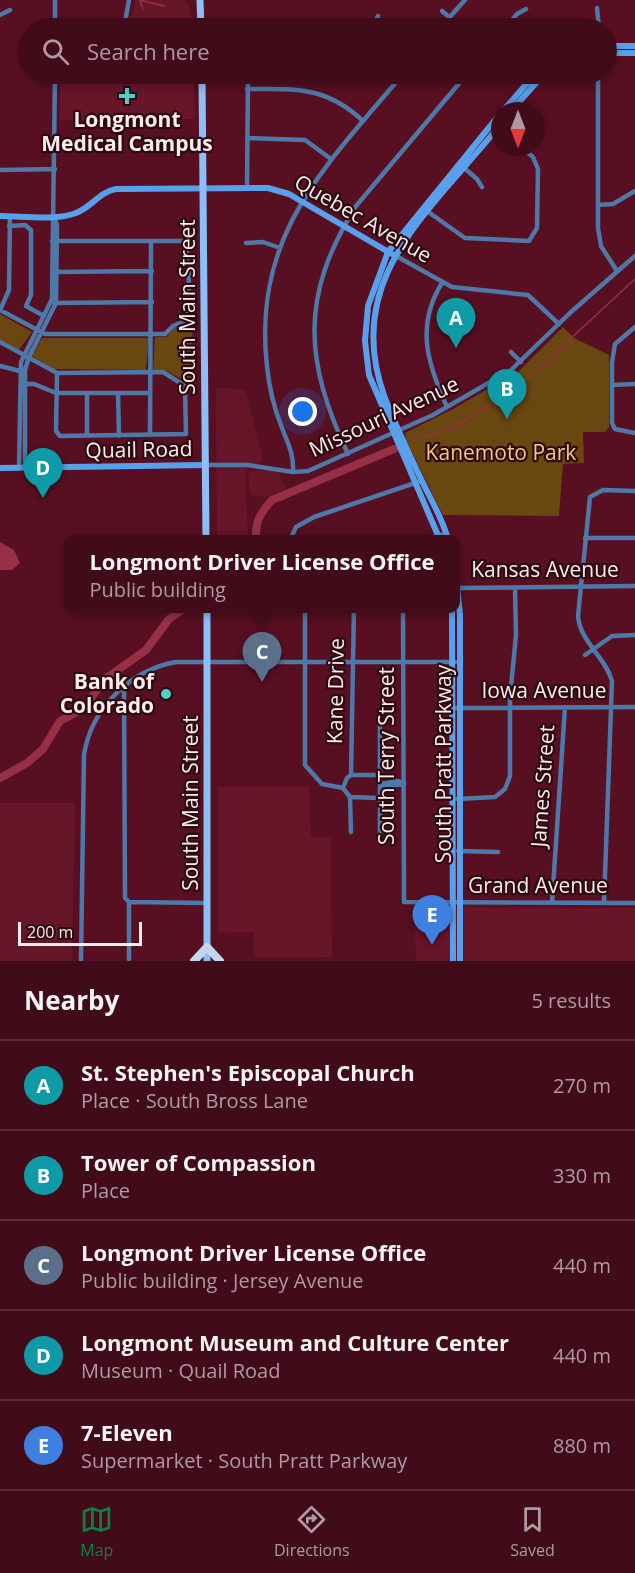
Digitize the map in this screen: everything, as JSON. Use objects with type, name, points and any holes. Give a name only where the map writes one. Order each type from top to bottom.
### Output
[{"type":"highway","points":[[194,961],[207,947],[220,961]]},
{"type":"main road","points":[[200,0],[201,18]]},
{"type":"main road","name":"South Main Street","points":[[202,84],[205,188],[206,535]]},
{"type":"main road","name":"South Main Street","points":[[207,613],[207,961]]},
{"type":"street","points":[[55,0],[55,18]]},
{"type":"street","points":[[126,18],[129,0]]},
{"type":"street","points":[[442,11],[449,17],[465,0]]},
{"type":"street","points":[[597,8],[598,18]]},
{"type":"street","points":[[514,18],[526,9]]},
{"type":"street","points":[[0,15],[10,10]]},
{"type":"street","points":[[617,46],[635,46]]},
{"type":"street","points":[[617,53],[635,53]]},
{"type":"street","points":[[22,384],[20,371],[53,303],[55,84]]},
{"type":"street","points":[[247,188],[248,84]]},
{"type":"street","points":[[293,472],[293,454],[282,430],[270,387],[265,342],[267,304],[280,248],[301,200],[331,159],[394,84]]},
{"type":"street","points":[[348,454],[322,394],[314,342],[319,288],[332,249],[356,206],[459,84]]},
{"type":"street","points":[[513,102],[532,84]]},
{"type":"street","points":[[598,84],[599,237],[617,271]]},
{"type":"street","points":[[518,102],[530,86]]},
{"type":"street","points":[[248,89],[312,91],[336,101],[363,122]]},
{"type":"street","points":[[439,535],[396,431],[385,398],[373,347],[377,298],[391,254],[461,166],[491,134]]},
{"type":"street","points":[[247,138],[305,140],[331,159]]},
{"type":"street","points":[[425,210],[465,238],[529,241],[537,228],[538,169],[531,156]]},
{"type":"street","points":[[461,166],[477,179],[482,187]]},
{"type":"street","points":[[0,170],[55,169]]},
{"type":"street","name":"Quebec Avenue","points":[[0,216],[54,216],[78,213],[108,190],[205,188],[279,190],[301,200],[442,283],[462,288],[528,295],[559,324]]},
{"type":"street","points":[[598,205],[613,204],[635,191]]},
{"type":"street","points":[[9,216],[9,290],[0,310],[38,332],[165,334],[173,326],[185,321],[188,283],[187,246],[183,241],[54,241]]},
{"type":"street","points":[[9,226],[25,225],[31,230],[31,295],[26,306],[44,316]]},
{"type":"street","points":[[150,435],[152,241]]},
{"type":"street","points":[[246,243],[263,242],[280,248]]},
{"type":"street","name":"Missouri Avenue","points":[[206,465],[259,466],[293,472],[308,471],[447,407],[492,382],[521,362],[559,324],[635,256]]},
{"type":"street","points":[[54,272],[152,271]]},
{"type":"street","points":[[442,283],[429,309],[425,335],[428,361],[447,407]]},
{"type":"street","points":[[53,303],[152,302]]},
{"type":"street","points":[[38,332],[44,316],[53,303]]},
{"type":"street","points":[[635,327],[612,348],[612,420],[615,429],[635,433]]},
{"type":"street","points":[[0,342],[57,373],[150,372],[166,374],[185,386],[186,434],[119,436],[57,434],[57,373]]},
{"type":"street","points":[[511,352],[521,362]]},
{"type":"street","points":[[22,468],[22,384],[26,356]]},
{"type":"street","points":[[0,366],[20,371]]},
{"type":"street","points":[[22,384],[34,384],[56,393],[150,393]]},
{"type":"street","points":[[612,385],[635,384]]},
{"type":"street","points":[[87,393],[87,436]]},
{"type":"street","points":[[118,393],[119,436]]},
{"type":"street","name":"Quail Road","points":[[0,468],[206,465]]},
{"type":"street","points":[[418,482],[446,535]]},
{"type":"street","points":[[292,535],[296,526],[314,517],[418,482]]},
{"type":"street","points":[[604,903],[612,707],[609,672],[592,649],[578,622],[580,586],[587,504],[592,494],[603,490],[635,491]]},
{"type":"street","points":[[585,538],[635,538]]},
{"type":"street","name":"Kansas Avenue","points":[[460,587],[635,586]]},
{"type":"street","points":[[451,800],[490,798],[505,789],[510,768],[509,707],[516,635],[515,587]]},
{"type":"street","points":[[305,613],[305,765],[322,784],[343,788],[350,797],[351,832]]},
{"type":"street","name":"Kane Drive","points":[[351,775],[354,613]]},
{"type":"street","name":"South Terry Street","points":[[403,613],[404,903]]},
{"type":"street","name":"South Pratt Parkway","points":[[452,613],[452,851],[460,961]]},
{"type":"street","name":"South Pratt Parkway","points":[[453,961],[460,851],[461,708],[458,613]]},
{"type":"street","points":[[585,655],[612,636],[635,635]]},
{"type":"street","points":[[81,961],[86,740],[98,714],[124,687],[163,664],[460,662]]},
{"type":"street","points":[[124,687],[125,898],[129,902],[129,958]]},
{"type":"street","name":"James Street","points":[[552,903],[565,707]]},
{"type":"street","name":"Iowa Avenue","points":[[453,708],[635,707]]},
{"type":"street","name":"South Terry Street","points":[[380,722],[380,834]]},
{"type":"street","name":"Kane Drive","points":[[343,788],[347,778],[351,775],[380,775]]},
{"type":"street","points":[[381,784],[392,781],[404,784]]},
{"type":"street","points":[[350,797],[380,798]]},
{"type":"street","points":[[452,851],[498,852]]},
{"type":"street","points":[[129,902],[207,903]]},
{"type":"street","name":"Grand Avenue","points":[[404,903],[635,903]]},
{"type":"shaded area","points":[[135,0],[183,0],[190,7],[191,18],[131,18]]},
{"type":"shaded area","name":"Longmont Medical Campus","points":[[60,84],[194,84],[196,119],[60,120]]},
{"type":"shaded area","points":[[216,388],[245,389],[263,460],[245,471],[248,535],[217,535]]},
{"type":"shaded area","points":[[277,470],[286,489],[265,497],[250,495],[248,471]]},
{"type":"shaded area","points":[[0,542],[14,550],[20,563],[12,570],[0,570]]},
{"type":"shaded area","points":[[309,786],[311,837],[331,838],[332,957],[254,958],[254,932],[218,933],[218,787]]},
{"type":"shaded area","points":[[0,803],[75,803],[72,961],[0,961]]},
{"type":"shaded area","points":[[414,907],[635,908],[635,961],[416,961]]},
{"type":"green space","points":[[0,314],[32,332],[19,350],[0,340]]},
{"type":"green space","points":[[192,320],[193,381],[187,382],[165,370],[153,370],[155,337],[166,337],[174,328]]},
{"type":"green space","name":"Kanemoto Park","points":[[563,327],[574,338],[609,355],[609,427],[605,432],[583,432],[584,463],[563,464],[559,516],[443,515],[406,440],[405,433],[453,409],[519,371]]},
{"type":"green space","points":[[42,338],[149,338],[146,370],[53,369],[32,356]]},
{"type":"waterway","points":[[140,0],[164,6]]},
{"type":"waterway","points":[[140,1],[143,9]]},
{"type":"waterway","points":[[411,441],[455,426],[515,390],[635,279]]},
{"type":"waterway","points":[[256,535],[259,518],[272,500],[394,449]]},
{"type":"waterway","points":[[0,778],[27,763],[43,749],[60,721],[83,709],[105,679],[146,650],[169,619],[178,613]]},
{"type":"place","name":"Longmont Medical Campus","points":[[127,96]]},
{"type":"place","name":"St. Stephen's Episcopal Church","points":[[456,348]]},
{"type":"place","name":"Tower of Compassion","points":[[507,419]]},
{"type":"place","name":"Longmont Museum and Culture Center","points":[[43,498]]},
{"type":"place","name":"Longmont Driver License Office","points":[[262,682]]},
{"type":"place","name":"Bank of Colorado","points":[[166,694]]},
{"type":"place","name":"7-Eleven","points":[[432,945]]}]
